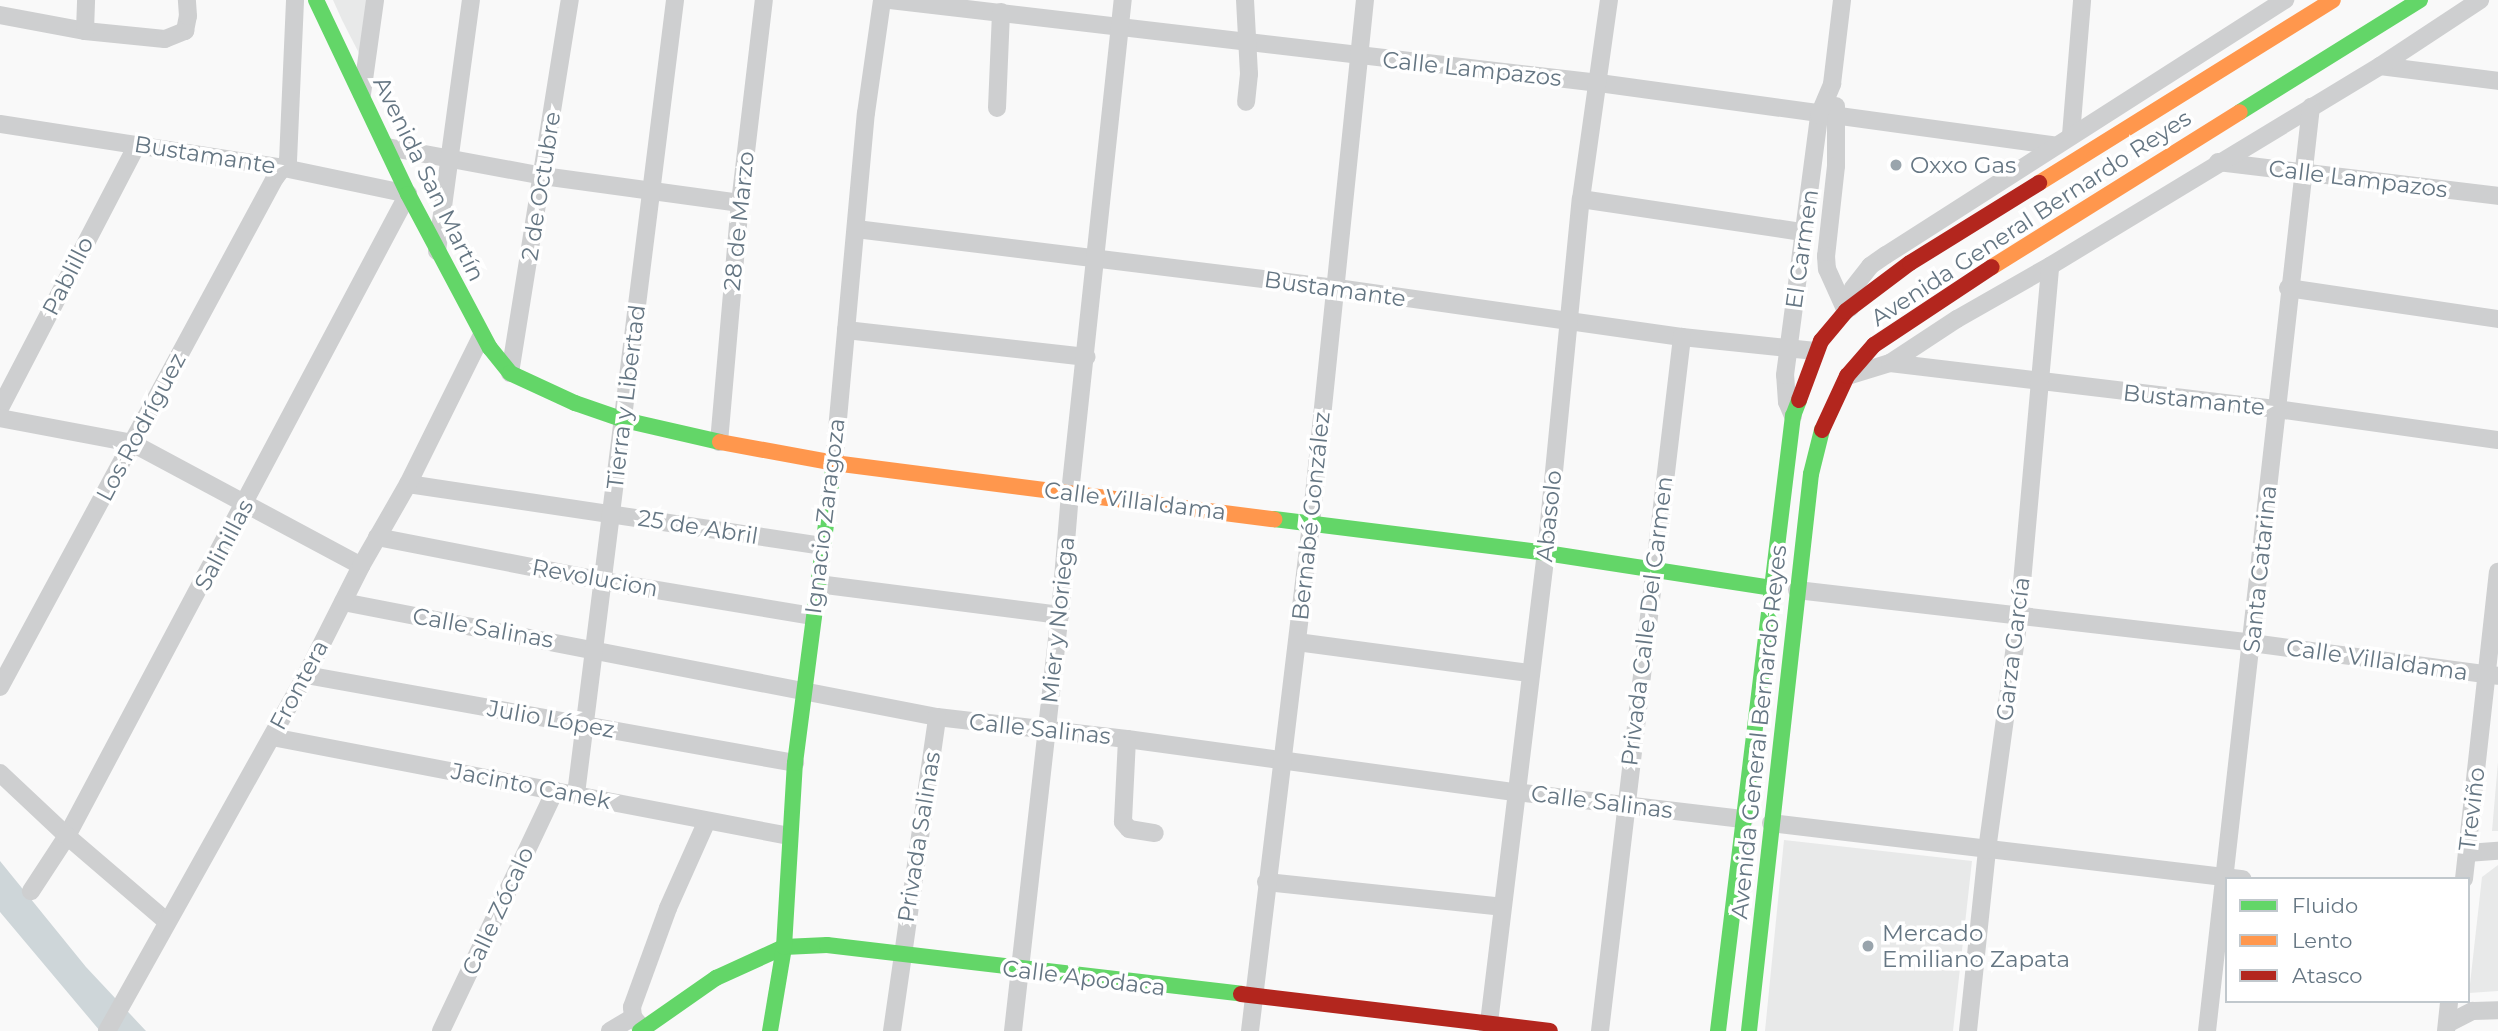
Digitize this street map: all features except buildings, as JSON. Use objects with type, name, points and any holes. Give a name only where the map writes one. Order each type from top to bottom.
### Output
[{"type":"main road","name":"Avenida San Martín","points":[[316,0],[437,251],[482,335],[510,373]]},
{"type":"main road","name":"Avenida General Bernardo Reyes","points":[[1718,1031],[1794,416],[1815,351],[1848,309],[1910,262],[2333,0]]},
{"type":"main road","name":"Avenida General Bernardo Reyes","points":[[1749,1031],[1811,474],[1822,428],[1847,376],[1874,345],[1952,291],[2420,0]]},
{"type":"main road","name":"Calle Villaldama","points":[[510,373],[548,392],[624,420],[719,442],[834,463],[1546,553],[1771,588]]},
{"type":"main road","name":"Ignacio Zaragoza","points":[[769,1031],[784,947],[795,763],[834,463]]},
{"type":"main road","name":"Calle Apodaca","points":[[639,1026],[716,978],[784,947],[827,945],[901,957],[1254,997],[1488,1028],[1550,1031]]},
{"type":"street","points":[[85,31],[86,0]]},
{"type":"street","points":[[0,15],[85,31],[139,38],[165,38],[182,35],[188,16],[187,0]]},
{"type":"street","name":"Los Rodríguez","points":[[0,687],[290,154],[295,0]]},
{"type":"street","points":[[362,94],[375,0]]},
{"type":"street","points":[[437,251],[471,0]]},
{"type":"street","name":"2 de Octubre","points":[[510,373],[570,0]]},
{"type":"street","name":"Tierra y Libertad","points":[[576,794],[675,0]]},
{"type":"street","name":"28 de Marzo","points":[[719,442],[740,203],[764,0]]},
{"type":"street","name":"Ignacio Zaragoza","points":[[834,463],[866,113],[881,0]]},
{"type":"street","name":"Calle Lampazos","points":[[890,0],[1599,83],[2053,145]]},
{"type":"street","name":"Mier y Noriega","points":[[1013,1031],[1060,615],[1070,493],[1123,0]]},
{"type":"street","points":[[1245,0],[1250,74],[1247,102]]},
{"type":"street","name":"Bernabé González","points":[[1250,1031],[1311,524],[1365,0]]},
{"type":"street","name":"Abasolo","points":[[1488,1028],[1546,553],[1581,199],[1609,0]]},
{"type":"street","name":"El Carmen","points":[[1794,416],[1786,389],[1789,348],[1819,115],[1832,84],[1842,0]]},
{"type":"street","points":[[2071,135],[2082,0]]},
{"type":"street","points":[[1848,309],[1853,288],[1870,266],[2053,145],[2285,0]]},
{"type":"street","points":[[1847,376],[1891,363],[1957,319],[2050,266],[2380,66],[2457,6],[2480,0]]},
{"type":"street","points":[[997,108],[1001,12]]},
{"type":"street","points":[[2380,66],[2498,81]]},
{"type":"street","name":"El Carmen","points":[[1832,84],[1838,117],[1826,256],[1827,269],[1848,309]]},
{"type":"street","name":"Santa Catarina","points":[[2234,877],[2252,643],[2288,288],[2311,107]]},
{"type":"street","name":"Bustamante","points":[[2,129],[137,145],[284,167],[408,194]]},
{"type":"street","name":"Pablillo","points":[[0,408],[137,145]]},
{"type":"street","points":[[387,147],[543,176],[740,203]]},
{"type":"street","name":"Calle Lampazos","points":[[2218,162],[2498,196]]},
{"type":"street","name":"Salinillas","points":[[31,891],[67,836],[246,504],[408,194]]},
{"type":"street","points":[[1581,199],[1803,232]]},
{"type":"street","name":"Bustamante","points":[[856,229],[1337,288],[1682,337],[1815,351]]},
{"type":"street","name":"Garza García","points":[[1968,1031],[1987,850],[2019,616],[2050,266]]},
{"type":"street","points":[[2288,288],[2498,319]]},
{"type":"street","points":[[846,330],[1086,357]]},
{"type":"street","name":"Frontera","points":[[107,1031],[166,921],[306,675],[361,566],[408,484],[482,335]]},
{"type":"street","name":"Privada Calle Del Carmen","points":[[1600,1031],[1682,337]]},
{"type":"street","name":"Bustamante","points":[[1891,363],[2040,383],[2277,409],[2498,440]]},
{"type":"street","points":[[0,418],[132,443],[361,566]]},
{"type":"street","name":"25 de Abril","points":[[408,484],[823,546]]},
{"type":"street","name":"Revolucion","points":[[377,537],[603,581],[813,616]]},
{"type":"street","name":"Treviño","points":[[2464,877],[2493,675],[2498,572]]},
{"type":"street","points":[[818,584],[1060,615]]},
{"type":"street","name":"Calle Villaldama","points":[[1797,590],[2252,643],[2493,675]]},
{"type":"street","name":"Calle Salinas","points":[[343,602],[804,689],[851,702],[937,717],[1744,819]]},
{"type":"street","points":[[1297,642],[1530,673]]},
{"type":"street","name":"Julio López","points":[[306,675],[795,763]]},
{"type":"street","name":"Privada Salinas","points":[[901,957],[937,717]]},
{"type":"street","name":"Jacinto Canek","points":[[272,737],[789,836]]},
{"type":"street","points":[[1127,739],[1123,822],[1129,829],[1154,833]]},
{"type":"street","points":[[0,773],[67,836],[166,921]]},
{"type":"street","name":"Calle Zócalo","points":[[441,1031],[555,791]]},
{"type":"street","points":[[639,1026],[632,1007],[668,908],[708,821]]},
{"type":"street","points":[[1771,823],[2234,877]]},
{"type":"street","points":[[2467,853],[2498,851]]},
{"type":"street","points":[[1266,882],[1502,907]]},
{"type":"street","name":"Santa Catarina","points":[[2207,1031],[2225,928]]},
{"type":"street","points":[[892,1031],[901,957]]},
{"type":"street","points":[[2446,1028],[2449,1003]]},
{"type":"street","points":[[2446,1028],[2473,1011],[2498,1010]]},
{"type":"street","name":"Calle Apodaca","points":[[610,1031],[639,1026]]},
{"type":"shaded area","points":[[333,0],[371,0],[364,63],[342,20]]},
{"type":"shaded area","points":[[2498,762],[2498,831],[2492,831]]},
{"type":"shaded area","name":"Mercado Emiliano Zapata","points":[[1784,840],[1972,861],[1953,1031],[1765,1031]]},
{"type":"shaded area","points":[[0,861],[86,967],[146,1031],[100,1031],[0,912]]},
{"type":"shaded area","points":[[2498,865],[2498,991],[2470,993],[2470,984],[2482,877]]},
{"type":"traffic: fast","points":[[316,0],[408,194],[490,348],[510,373],[575,403],[624,420],[720,442]]},
{"type":"traffic: fast","points":[[2240,112],[2420,0]]},
{"type":"traffic: fast","points":[[1718,1031],[1793,416],[1799,400]]},
{"type":"traffic: fast","points":[[1749,1031],[1811,474],[1822,430]]},
{"type":"traffic: fast","points":[[770,1031],[784,947],[795,763],[834,463]]},
{"type":"traffic: fast","points":[[1274,519],[1546,553],[1771,588]]},
{"type":"traffic: fast","points":[[640,1031],[716,978],[784,947],[827,945],[1241,994]]},
{"type":"traffic: slow","points":[[2039,183],[2333,0]]},
{"type":"traffic: slow","points":[[1992,267],[2240,112]]},
{"type":"traffic: slow","points":[[720,442],[834,463],[1274,519]]},
{"type":"traffic: jam","points":[[1799,400],[1821,341],[1846,311],[1910,263],[2039,183]]},
{"type":"traffic: jam","points":[[1822,430],[1847,376],[1874,345],[1992,267]]},
{"type":"traffic: jam","points":[[1241,994],[1550,1031]]},
{"type":"place","name":"Oxxo Gas","points":[[1896,165]]},
{"type":"place","name":"Mercado Emiliano Zapata","points":[[1868,946]]}]
